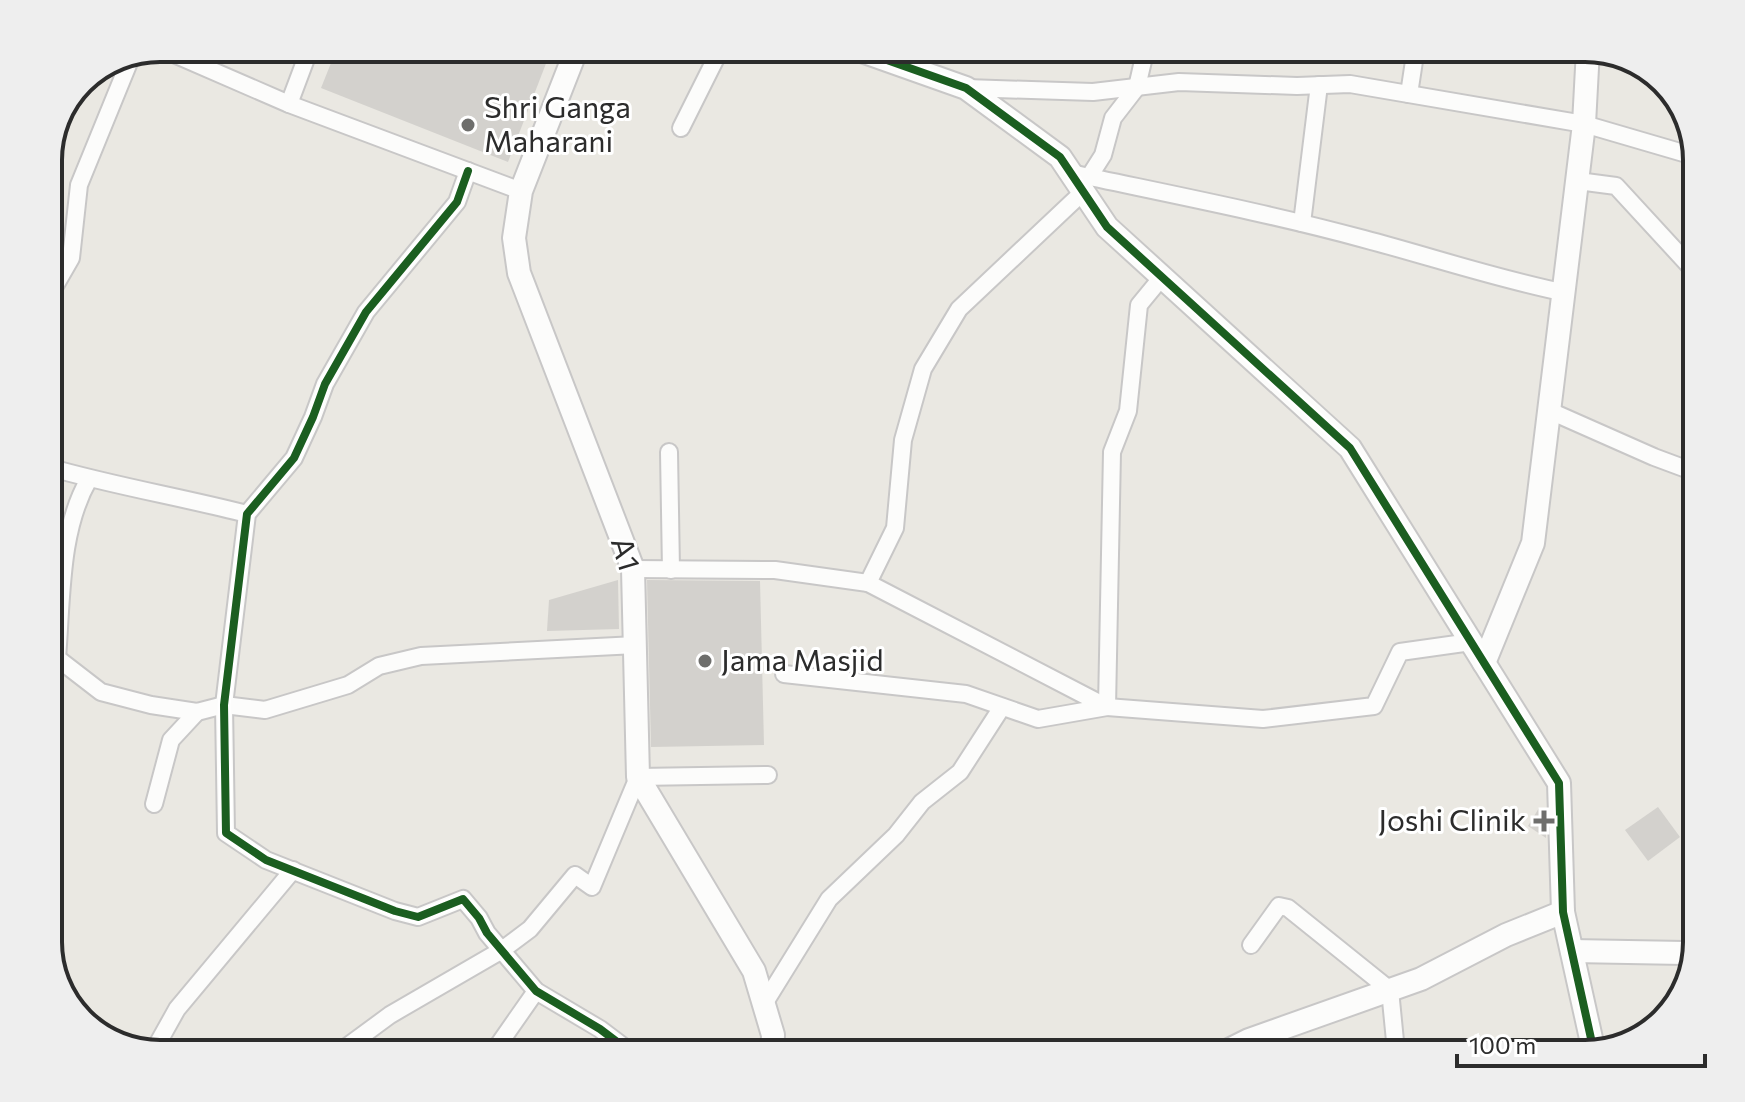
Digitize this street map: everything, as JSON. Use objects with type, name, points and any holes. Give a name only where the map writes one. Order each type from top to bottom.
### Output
[{"type":"street","points":[[192,62],[289,104],[521,191]]},
{"type":"street","points":[[289,104],[305,62]]},
{"type":"street","name":"A1","points":[[572,62],[521,191],[514,238],[519,273],[633,569],[638,777]]},
{"type":"street","points":[[681,128],[714,62]]},
{"type":"street","points":[[893,62],[966,88],[1060,157],[1081,181],[1107,227],[1350,448],[1559,783],[1563,912],[1591,1040]]},
{"type":"street","points":[[868,583],[895,528],[903,440],[923,369],[959,309],[1103,155],[1113,118],[1137,87],[1143,62]]},
{"type":"street","points":[[1409,94],[1414,62]]},
{"type":"street","points":[[1484,663],[1533,543],[1566,293],[1587,62]]},
{"type":"street","points":[[62,274],[71,258],[79,185],[127,68]]},
{"type":"street","points":[[966,88],[1093,92],[1179,82],[1350,84],[1584,124],[1683,153]]},
{"type":"street","points":[[1302,223],[1319,85]]},
{"type":"street","points":[[468,171],[457,202],[366,312],[325,384],[294,458],[247,514],[224,705],[226,833],[266,860],[395,911],[418,917],[463,899],[536,991],[615,1040]]},
{"type":"street","points":[[1081,181],[1302,223],[1508,281],[1566,293]]},
{"type":"street","points":[[1578,181],[1616,186],[1683,259]]},
{"type":"street","points":[[1107,707],[1112,452],[1128,411],[1139,305],[1162,277]]},
{"type":"street","points":[[1550,411],[1683,468]]},
{"type":"street","points":[[669,452],[671,570]]},
{"type":"street","points":[[62,471],[172,494],[247,514]]},
{"type":"street","points":[[62,582],[66,552],[81,494],[89,479]]},
{"type":"street","points":[[633,569],[775,570],[868,583],[1107,707]]},
{"type":"street","points":[[784,674],[966,694],[1038,719],[1107,707],[1263,719],[1374,706],[1400,652],[1471,642]]},
{"type":"street","points":[[62,665],[101,692],[151,705],[197,712],[224,705],[265,710],[348,685],[379,666],[421,656],[636,645]]},
{"type":"street","points":[[764,1004],[829,899],[896,835],[922,802],[960,772],[1002,707]]},
{"type":"street","points":[[154,804],[171,740],[197,712]]},
{"type":"street","points":[[638,777],[768,775]]},
{"type":"street","points":[[356,1040],[390,1015],[502,950],[530,929],[575,875],[592,887],[638,777]]},
{"type":"street","points":[[638,777],[754,971],[773,1040]]},
{"type":"street","points":[[160,1040],[177,1009],[293,870]]},
{"type":"street","points":[[1251,945],[1279,906],[1288,908],[1390,990],[1395,1040]]},
{"type":"street","points":[[1249,1040],[1421,979],[1506,935],[1563,912]]},
{"type":"street","points":[[1572,951],[1682,953]]},
{"type":"street","points":[[502,1040],[536,991]]},
{"type":"building","name":"Shri Ganga Maharani","points":[[331,62],[547,62],[508,162],[321,88]]},
{"type":"building","points":[[618,580],[619,629],[547,631],[549,600]]},
{"type":"building","name":"Jama Masjid","points":[[647,580],[760,581],[764,745],[651,747]]},
{"type":"building","points":[[1658,807],[1680,837],[1648,861],[1625,830]]},
{"type":"building","points":[[1539,808],[1546,812],[1546,838],[1528,826]]},
{"type":"cycle path","points":[[893,62],[966,88],[1060,157],[1107,227],[1350,448],[1559,783],[1563,912],[1591,1040]]},
{"type":"cycle path","points":[[468,171],[457,202],[366,312],[325,384],[294,458],[247,514],[224,705],[226,833],[266,860],[395,911],[418,917],[463,899],[536,991],[615,1040]]},
{"type":"place","name":"Shri Ganga Maharani","points":[[468,125]]},
{"type":"place","name":"Jama Masjid","points":[[705,661]]},
{"type":"place","name":"Joshi Clinik","points":[[1544,821]]}]
